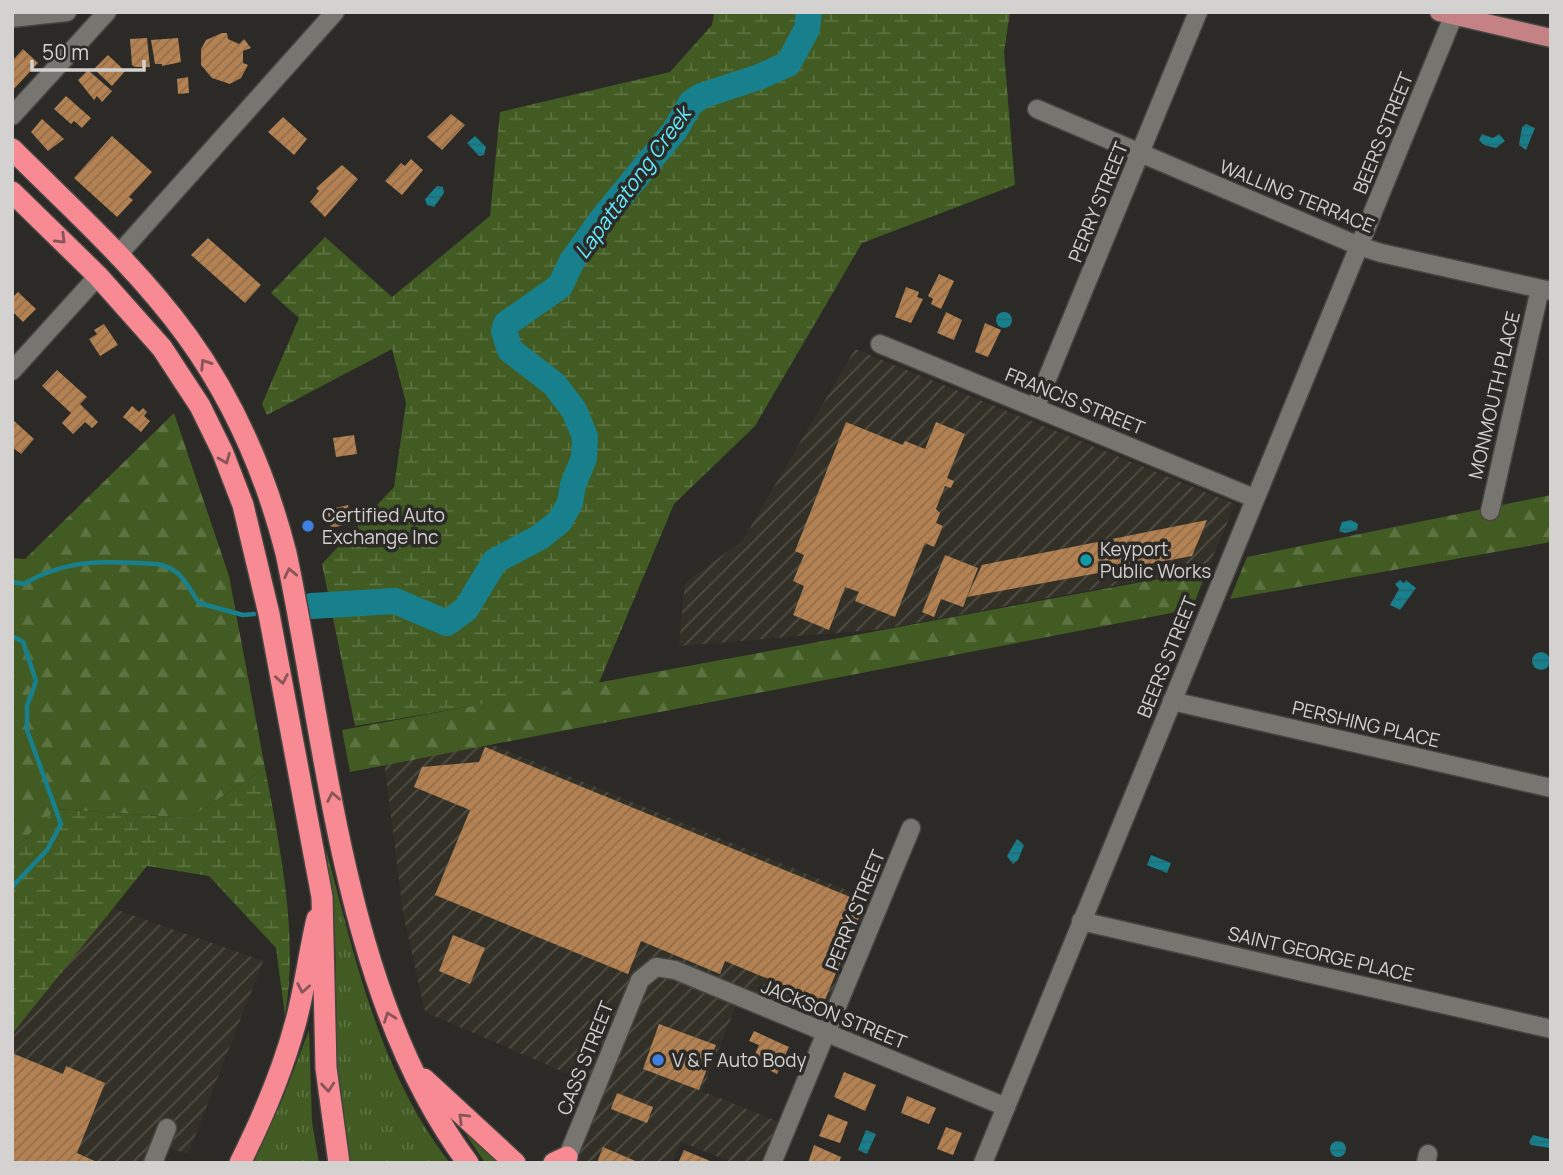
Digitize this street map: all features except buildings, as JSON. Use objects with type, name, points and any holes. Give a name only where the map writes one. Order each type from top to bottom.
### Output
[{"type":"highway","points":[[12,149],[117,256],[187,336],[218,382],[243,429],[277,518],[351,884],[379,987],[408,1064],[433,1111],[467,1163]]},
{"type":"highway","points":[[12,191],[98,276],[162,348],[183,378],[223,453],[243,505],[269,614],[322,897],[326,1068],[339,1163]]},
{"type":"highway","points":[[240,1163],[269,1102],[293,1032],[322,897]]},
{"type":"highway","points":[[408,1064],[476,1130],[515,1163]]},
{"type":"main road","points":[[1449,13],[1551,38]]},
{"type":"street","points":[[12,18],[67,12]]},
{"type":"street","points":[[12,116],[107,12]]},
{"type":"street","points":[[117,256],[335,12]]},
{"type":"street","name":"PERRY STREET","points":[[1035,408],[1198,12]]},
{"type":"street","name":"BEERS STREET","points":[[983,1163],[1359,246],[1449,13]]},
{"type":"street","name":"WALLING TERRACE","points":[[1037,109],[1359,246],[1545,290]]},
{"type":"street","points":[[12,371],[98,276]]},
{"type":"street","name":"MONMOUTH PLACE","points":[[1490,511],[1545,290]]},
{"type":"street","name":"FRANCIS STREET","points":[[880,344],[1254,498]]},
{"type":"street","name":"PERSHING PLACE","points":[[1172,701],[1551,788]]},
{"type":"street","name":"PERRY STREET","points":[[772,1163],[911,828]]},
{"type":"street","name":"SAINT GEORGE PLACE","points":[[1081,920],[1551,1029]]},
{"type":"street","name":"JACKSON STREET","points":[[646,972],[656,967],[675,970],[1006,1107]]},
{"type":"street","name":"CASS STREET","points":[[562,1161],[640,980],[646,972]]},
{"type":"street","points":[[153,1163],[167,1128]]},
{"type":"shaded area","points":[[855,349],[1235,504],[1208,568],[883,629],[679,646],[685,583],[743,540]]},
{"type":"shaded area","points":[[488,743],[880,904],[822,1039],[736,1005],[702,1091],[781,1123],[763,1163],[734,1163],[681,1142],[672,1163],[575,1163],[603,1089],[425,1012],[403,912],[384,760]]},
{"type":"shaded area","points":[[112,908],[263,961],[188,1154],[162,1146],[154,1163],[12,1163],[12,1034]]},
{"type":"green space","points":[[714,12],[1010,12],[1004,52],[1015,185],[862,243],[755,426],[674,504],[598,685],[355,726],[322,564],[394,487],[406,403],[392,349],[267,415],[262,404],[299,318],[271,293],[325,237],[392,297],[490,216],[500,112],[670,72],[712,25]]},
{"type":"green space","points":[[174,413],[229,576],[265,768],[190,818],[57,809],[12,850],[12,558],[25,559]]},
{"type":"green space","points":[[1551,495],[1551,542],[1230,599],[1247,557]]},
{"type":"green space","points":[[1207,570],[1192,609],[350,772],[342,730]]},
{"type":"green space","points":[[265,768],[282,860],[289,923],[289,985],[285,1016],[276,948],[209,876],[147,866],[12,1034],[12,850],[57,809],[190,818]]},
{"type":"green space","points":[[326,849],[359,972],[387,1052],[425,1128],[450,1163],[351,1163],[338,1102],[335,930]]},
{"type":"green space","points":[[309,1030],[312,1122],[319,1163],[253,1163],[283,1098]]},
{"type":"green space","points":[[460,1125],[503,1163],[485,1163]]},
{"type":"water","points":[[1526,124],[1535,128],[1526,150],[1519,145],[1522,127]]},
{"type":"water","points":[[1482,134],[1493,138],[1499,134],[1505,141],[1496,148],[1484,145],[1479,140]]},
{"type":"water","points":[[475,136],[486,147],[484,155],[479,156],[467,143]]},
{"type":"water","points":[[437,186],[443,187],[444,193],[434,207],[427,205],[425,199]]},
{"type":"water","points":[[1001,312],[1007,312],[1012,320],[1010,326],[1001,328],[996,323],[996,317]]},
{"type":"water","points":[[1351,520],[1358,524],[1357,530],[1345,533],[1339,531],[1342,522]]},
{"type":"water","points":[[1400,580],[1404,583],[1406,580],[1416,588],[1400,610],[1390,605],[1399,589],[1395,584]]},
{"type":"water","points":[[1537,652],[1545,652],[1550,661],[1548,668],[1537,670],[1532,665],[1532,657]]},
{"type":"water","points":[[1017,839],[1024,845],[1018,860],[1013,864],[1007,856]]},
{"type":"water","points":[[1151,855],[1171,863],[1167,873],[1147,865]]},
{"type":"water","points":[[866,1130],[876,1134],[867,1154],[858,1150]]},
{"type":"water","points":[[1533,1135],[1549,1139],[1550,1148],[1531,1145],[1529,1142]]},
{"type":"water","points":[[1335,1141],[1341,1141],[1346,1149],[1344,1155],[1335,1157],[1330,1152],[1330,1146]]},
{"type":"waterway","name":"Lapattatong Creek","points":[[311,606],[395,601],[447,623],[466,609],[495,561],[540,537],[560,521],[570,503],[573,485],[584,458],[585,437],[574,410],[554,384],[510,350],[504,331],[506,324],[560,286],[572,261],[602,219],[675,130],[691,103],[701,96],[759,77],[788,64],[807,29],[809,12]]},
{"type":"waterway","name":"Lapattatong Creek","points":[[12,582],[24,584],[56,569],[88,563],[157,564],[177,573],[199,603],[243,615],[254,614]]},
{"type":"waterway","name":"Lapattatong Creek","points":[[12,636],[23,642],[36,681],[27,706],[27,730],[61,824],[47,850],[12,887]]},
{"type":"place","name":"Certified Auto Exchange Inc","points":[[308,526]]},
{"type":"place","name":"Keyport Public Works","points":[[1086,560]]},
{"type":"place","name":"V & F Auto Body","points":[[658,1060]]}]
